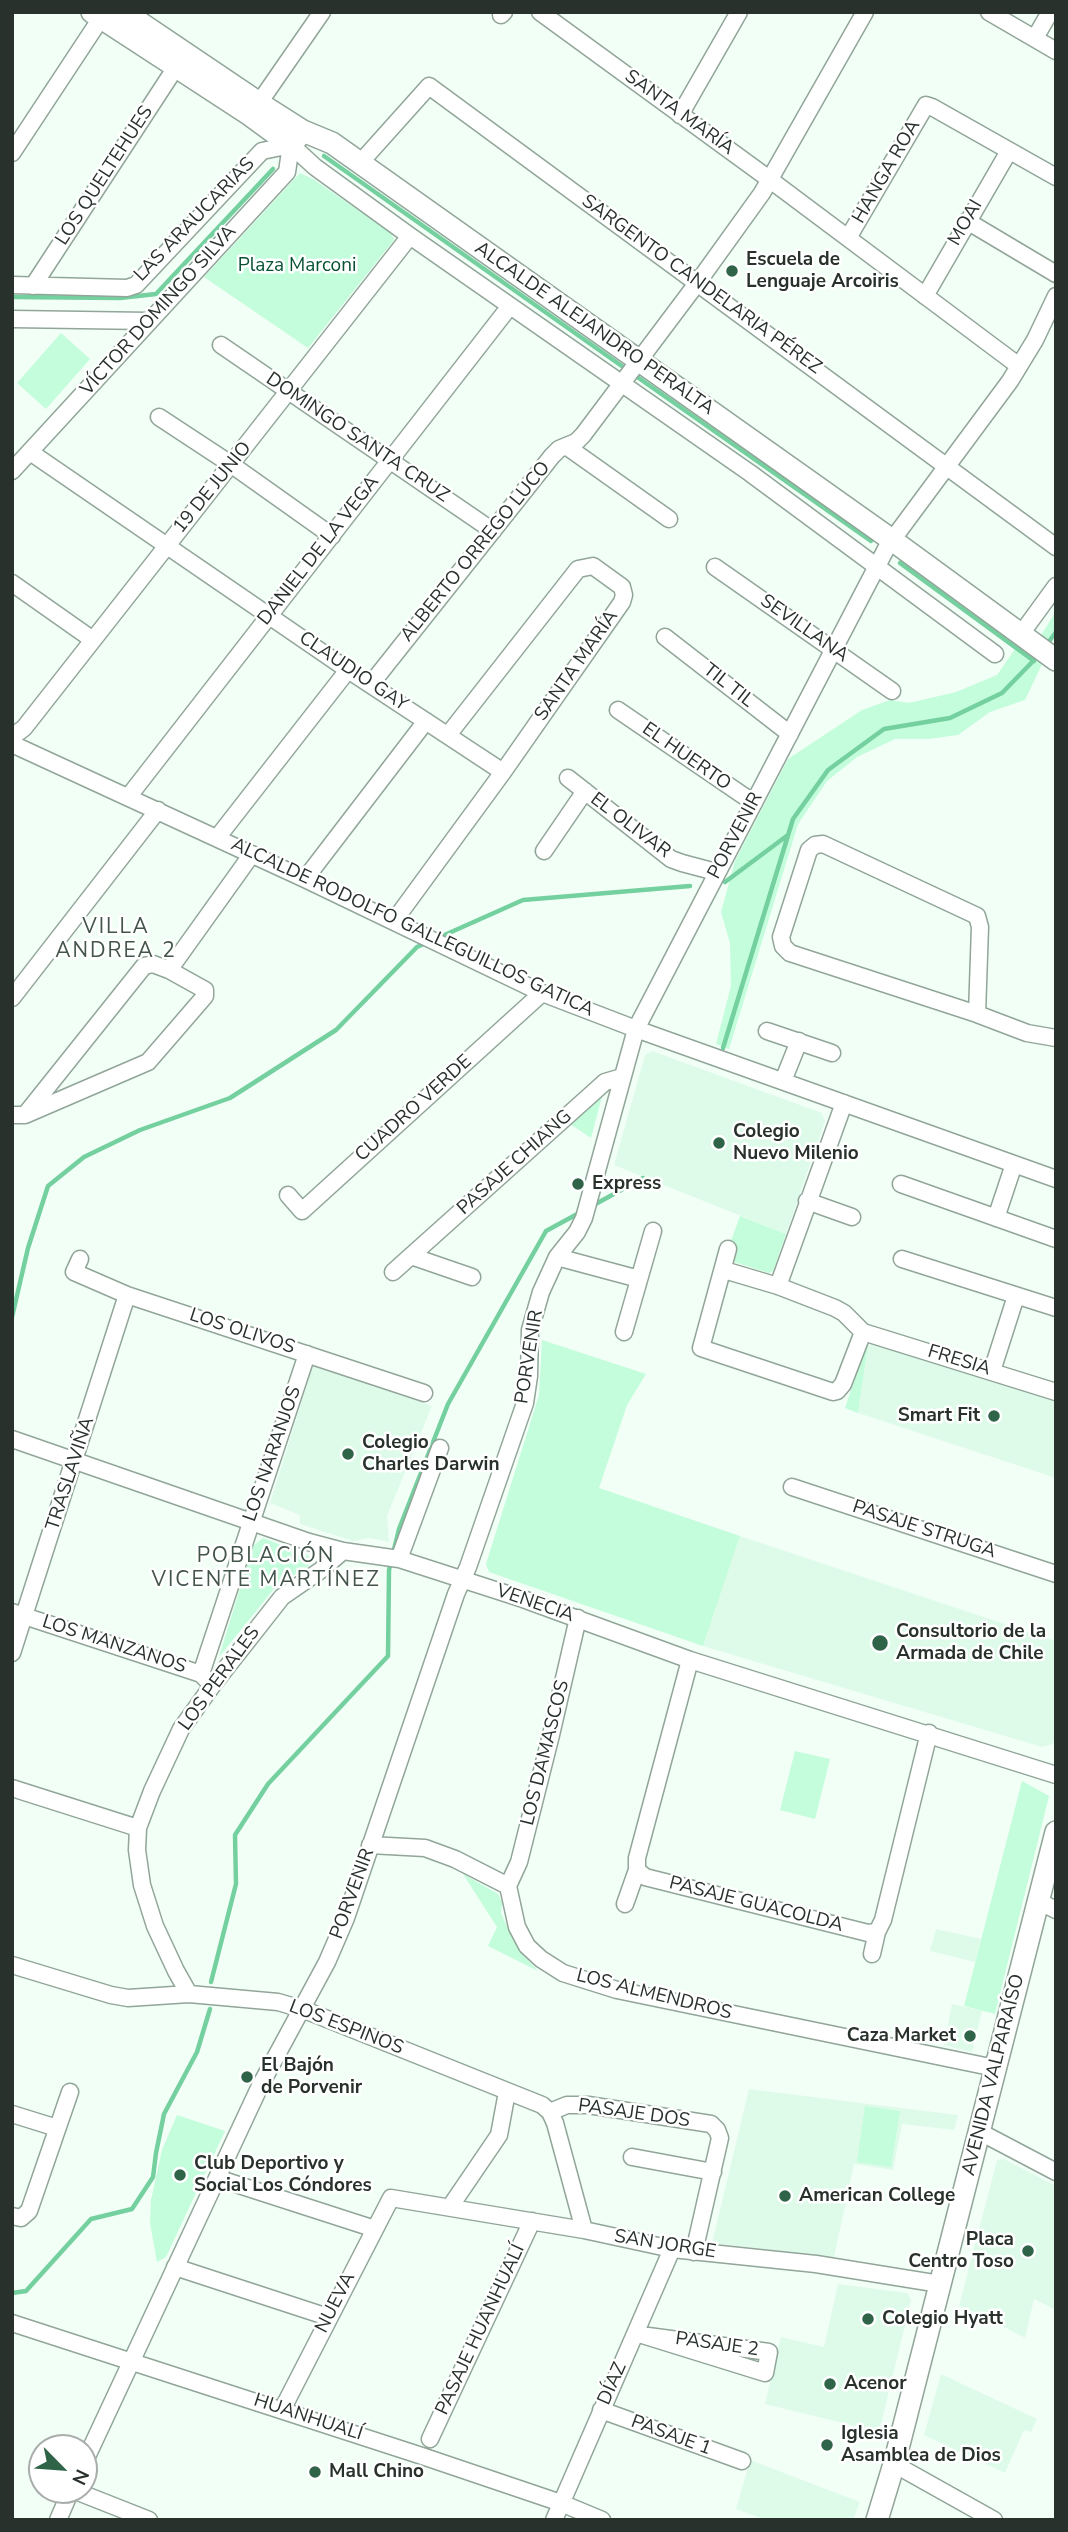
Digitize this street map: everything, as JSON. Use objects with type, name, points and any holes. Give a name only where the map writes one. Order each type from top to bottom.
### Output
[{"type":"main road","name":"ALCALDE ALEJANDRO PERALTA","points":[[124,12],[259,103],[297,138]]},
{"type":"main road","name":"ALCALDE ALEJANDRO PERALTA","points":[[99,14],[250,115],[297,138],[332,143],[892,540],[1056,660]]},
{"type":"main road","name":"AVENIDA VALPARAÍSO","points":[[877,2520],[894,2464],[995,2068],[1047,1906],[1056,1832]]},
{"type":"street","points":[[259,103],[322,12]]},
{"type":"street","name":"SANTA MARÍA","points":[[540,12],[1019,366]]},
{"type":"street","name":"ALBERTO ORREGO LUCO","points":[[371,684],[552,456],[583,435],[698,282],[762,193],[865,12]]},
{"type":"street","points":[[989,12],[1056,51]]},
{"type":"street","points":[[1035,38],[1050,12]]},
{"type":"street","points":[[12,153],[99,14]]},
{"type":"street","points":[[680,115],[733,15]]},
{"type":"street","name":"LOS QUELTEHUES","points":[[33,286],[176,68]]},
{"type":"street","name":"SARGENTO CANDELARIA PÉREZ","points":[[360,163],[429,86],[1056,547]]},
{"type":"street","name":"HANGA ROA","points":[[848,238],[926,105],[1009,151]]},
{"type":"street","name":"ALCALDE ALEJANDRO PERALTA","points":[[297,138],[315,167],[750,473],[996,654]]},
{"type":"street","name":"LAS ARAUCARIAS","points":[[12,285],[127,288],[136,285],[261,151],[297,138]]},
{"type":"street","name":"VÍCTOR DOMINGO SILVA","points":[[12,471],[287,172],[297,138]]},
{"type":"street","points":[[1009,151],[1056,177]]},
{"type":"street","name":"MOAI","points":[[925,296],[1009,151]]},
{"type":"street","points":[[967,221],[1056,274]]},
{"type":"street","name":"19 DE JUNIO","points":[[12,737],[24,728],[410,236]]},
{"type":"street","name":"PORVENIR","points":[[97,2434],[264,2078],[302,2009],[346,1918],[525,1403],[529,1376],[530,1330],[541,1292],[557,1256],[578,1232],[584,1218],[635,1029],[876,567],[892,540],[1019,366],[1056,296]]},
{"type":"street","name":"DANIEL DE LA VEGA","points":[[129,796],[510,306]]},
{"type":"street","points":[[12,320],[149,321]]},
{"type":"street","name":"DOMINGO SANTA CRUZ","points":[[221,345],[493,531]]},
{"type":"street","points":[[159,417],[332,536]]},
{"type":"street","points":[[566,446],[669,519]]},
{"type":"street","name":"CLAUDIO GAY","points":[[30,452],[348,670],[503,772]]},
{"type":"street","name":"SANTA MARÍA","points":[[394,921],[622,602],[622,587],[593,565],[578,569],[448,735]]},
{"type":"street","name":"SEVILLANA","points":[[715,567],[892,691]]},
{"type":"street","points":[[12,583],[93,640]]},
{"type":"street","points":[[1026,638],[1056,586]]},
{"type":"street","name":"TIL TIL","points":[[665,637],[790,734]]},
{"type":"street","points":[[217,838],[348,670]]},
{"type":"street","name":"EL HUERTO","points":[[618,710],[754,803]]},
{"type":"street","points":[[305,879],[426,720]]},
{"type":"street","name":"ALCALDE RODOLFO GALLEGUILLOS GATICA","points":[[12,744],[253,854],[542,993],[635,1029],[1056,1178]]},
{"type":"street","name":"EL OLIVAR","points":[[568,778],[671,859],[716,872]]},
{"type":"street","name":"EL OLIVAR","points":[[544,851],[585,791]]},
{"type":"street","points":[[12,998],[158,810]]},
{"type":"street","points":[[977,1014],[980,927],[977,916],[823,844],[815,845],[809,850],[781,937],[783,946],[790,953],[1027,1033],[1056,1038]]},
{"type":"street","points":[[169,970],[253,854]]},
{"type":"street","points":[[153,964],[203,987],[205,996],[148,1062],[19,1115],[144,966],[153,964]]},
{"type":"street","name":"CUADRO VERDE","points":[[288,1195],[303,1211],[542,993]]},
{"type":"street","points":[[767,1031],[832,1053]]},
{"type":"street","points":[[783,1081],[799,1041]]},
{"type":"street","name":"PASAJE CHIANG","points":[[393,1272],[606,1082],[622,1076]]},
{"type":"street","points":[[778,1286],[844,1103]]},
{"type":"street","points":[[996,1218],[1014,1164]]},
{"type":"street","points":[[901,1184],[1056,1239]]},
{"type":"street","points":[[807,1201],[852,1217]]},
{"type":"street","points":[[624,1332],[653,1231]]},
{"type":"street","points":[[724,1270],[778,1286],[844,1313],[863,1332],[843,1384],[837,1391],[833,1392],[701,1348],[728,1249]]},
{"type":"street","points":[[411,1256],[471,1277]]},
{"type":"street","points":[[557,1256],[639,1279]]},
{"type":"street","name":"LOS OLIVOS","points":[[79,1259],[74,1272],[127,1295],[424,1393]]},
{"type":"street","points":[[902,1259],[1056,1308]]},
{"type":"street","name":"TRASLAVIÑA","points":[[12,1653],[18,1614],[75,1461],[127,1295]]},
{"type":"street","points":[[992,1371],[1016,1296]]},
{"type":"street","name":"FRESIA","points":[[863,1332],[1056,1392]]},
{"type":"street","name":"LOS NARANJOS","points":[[207,1680],[250,1522],[307,1354]]},
{"type":"street","name":"VENECIA","points":[[12,1439],[250,1522],[343,1551],[399,1559],[463,1579],[690,1660],[1056,1775]]},
{"type":"street","points":[[399,1559],[440,1448]]},
{"type":"street","name":"PASAJE STRUGA","points":[[792,1487],[1056,1574]]},
{"type":"street","name":"LOS PERALES","points":[[189,1994],[155,1926],[145,1895],[137,1850],[138,1828],[152,1791],[207,1680],[282,1597],[343,1551]]},
{"type":"street","name":"LOS MANZANOS","points":[[18,1614],[207,1680]]},
{"type":"street","name":"LOS DAMASCOS","points":[[508,1885],[522,1849],[578,1618]]},
{"type":"street","points":[[625,1904],[637,1870],[637,1858],[690,1660]]},
{"type":"street","points":[[872,1954],[883,1920],[929,1734]]},
{"type":"street","points":[[12,1788],[138,1828]]},
{"type":"street","points":[[370,1845],[425,1848],[455,1859],[508,1885]]},
{"type":"street","name":"PASAJE GUACOLDA","points":[[637,1870],[645,1877],[868,1933],[877,1932]]},
{"type":"street","name":"LOS ALMENDROS","points":[[508,1885],[517,1927],[527,1946],[541,1959],[563,1972],[617,1990],[995,2068]]},
{"type":"street","name":"LOS ESPINOS","points":[[12,1965],[111,1995],[145,1998],[189,1994],[278,2002],[302,2009],[542,2105],[550,2112]]},
{"type":"street","points":[[19,2216],[33,2204],[70,2092]]},
{"type":"street","points":[[450,2207],[499,2135],[508,2092]]},
{"type":"street","name":"PASAJE DOS","points":[[550,2112],[567,2105],[588,2105],[711,2124],[718,2130],[720,2138],[713,2172]]},
{"type":"street","points":[[550,2112],[584,2230]]},
{"type":"street","points":[[12,2114],[57,2129]]},
{"type":"street","points":[[979,2132],[1056,2172]]},
{"type":"street","points":[[632,2157],[713,2172],[694,2252]]},
{"type":"street","points":[[217,2178],[375,2229]]},
{"type":"street","name":"SAN JORGE","points":[[391,2197],[584,2230],[672,2249],[816,2264],[940,2284]]},
{"type":"street","name":"NUEVA","points":[[282,2410],[391,2197]]},
{"type":"street","name":"PASAJE HUANHUALÍ","points":[[430,2439],[532,2221]]},
{"type":"street","name":"DÍAZ","points":[[554,2520],[601,2410],[642,2334],[672,2249]]},
{"type":"street","points":[[175,2267],[328,2317]]},
{"type":"street","name":"HUANHUALÍ","points":[[12,2323],[561,2503],[602,2520]]},
{"type":"street","name":"PASAJE 2","points":[[642,2334],[769,2352],[765,2373],[739,2365],[642,2334]]},
{"type":"street","name":"PASAJE 1","points":[[601,2410],[742,2461]]},
{"type":"street","points":[[894,2464],[994,2520]]},
{"type":"street","points":[[98,2500],[149,2520]]},
{"type":"street","points":[[58,2520],[65,2504]]},
{"type":"shaded area","name":"Colegio Nuevo Milenio","points":[[652,1051],[822,1113],[825,1121],[786,1234],[614,1165],[645,1055]]},
{"type":"shaded area","points":[[879,1340],[1056,1398],[1056,1478],[858,1413],[868,1346]]},
{"type":"shaded area","name":"Colegio Charles Darwin","points":[[313,1365],[432,1406],[387,1516],[389,1542],[370,1538],[353,1541],[300,1524],[300,1515],[270,1503]]},
{"type":"shaded area","name":"Consultorio de la Armada de Chile","points":[[740,1536],[1056,1641],[1056,1732],[1053,1744],[1042,1747],[703,1646]]},
{"type":"shaded area","points":[[936,1929],[981,1939],[975,1962],[930,1951]]},
{"type":"shaded area","points":[[952,2004],[982,2011],[972,2052],[944,2045]]},
{"type":"shaded area","name":"American College","points":[[749,2089],[958,2115],[954,2130],[902,2124],[893,2170],[854,2164],[834,2257],[712,2243]]},
{"type":"shaded area","points":[[1004,2159],[1056,2186],[1056,2310],[1034,2299],[1025,2338],[959,2306],[997,2160]]},
{"type":"shaded area","name":"Acenor","points":[[838,2284],[908,2293],[911,2301],[879,2432],[765,2404],[781,2337],[824,2347]]},
{"type":"shaded area","points":[[941,2374],[1037,2419],[1031,2432],[1024,2430],[1005,2473],[924,2435]]},
{"type":"shaded area","points":[[750,2460],[860,2502],[853,2520],[766,2520],[736,2509]]},
{"type":"green space","name":"Plaza Marconi","points":[[300,173],[313,179],[391,233],[394,240],[308,348],[204,277]]},
{"type":"green space","points":[[61,333],[90,359],[46,409],[17,383]]},
{"type":"green space","points":[[1056,611],[1056,632],[1039,660],[1043,662],[1025,700],[990,712],[958,735],[895,739],[857,757],[827,781],[798,824],[729,1049],[716,1044],[731,986],[730,943],[721,912],[735,861],[788,759],[862,710],[890,700],[909,703],[956,692],[997,675],[1015,649],[1029,655]]},
{"type":"green space","points":[[604,1089],[591,1138],[567,1122]]},
{"type":"green space","points":[[740,1216],[786,1234],[773,1271],[769,1273],[728,1260],[729,1246]]},
{"type":"green space","points":[[542,1340],[646,1374],[627,1405],[599,1488],[740,1536],[703,1646],[489,1572],[486,1564],[539,1395]]},
{"type":"green space","points":[[868,1346],[858,1413],[845,1408],[865,1348]]},
{"type":"green space","points":[[263,1538],[309,1556],[309,1566],[277,1585],[219,1657],[253,1546]]},
{"type":"green space","points":[[795,1751],[830,1759],[815,1819],[780,1810]]},
{"type":"green space","points":[[1022,1781],[1049,1796],[995,2014],[964,2006]]},
{"type":"green space","points":[[463,1874],[498,1894],[502,1902],[501,1913],[513,1940],[538,1971],[488,1946],[497,1927]]},
{"type":"green space","points":[[865,2106],[900,2111],[891,2167],[857,2162]]},
{"type":"green space","name":"Club Deportivo y Social Los Cóndores","points":[[177,2115],[225,2131],[166,2257],[157,2262],[150,2223],[151,2200],[162,2150]]},
{"type":"waterway","points":[[324,156],[626,369]]},
{"type":"waterway","points":[[12,297],[120,298],[156,294],[273,169]]},
{"type":"waterway","points":[[633,374],[871,541]]},
{"type":"waterway","points":[[900,563],[1034,661]]},
{"type":"waterway","points":[[1045,647],[1056,632]]},
{"type":"waterway","points":[[723,1048],[793,819],[828,770],[884,729],[950,718],[1002,693],[1038,656]]},
{"type":"waterway","points":[[725,882],[788,835]]},
{"type":"waterway","points":[[440,937],[523,900],[690,886]]},
{"type":"waterway","points":[[12,1317],[28,1248],[48,1186],[84,1157],[140,1130],[230,1098],[336,1030],[417,947],[428,942]]},
{"type":"waterway","points":[[592,1206],[643,1178]]},
{"type":"waterway","points":[[211,1982],[236,1884],[235,1835],[268,1784],[388,1656],[389,1570],[399,1529],[448,1404],[546,1231],[581,1212]]},
{"type":"waterway","points":[[12,2293],[26,2291],[91,2219],[132,2209],[153,2177],[164,2114],[197,2052],[210,2009]]},
{"type":"place","name":"Escuela de Lenguaje Arcoiris","points":[[732,271]]},
{"type":"place","name":"Colegio Nuevo Milenio","points":[[719,1143]]},
{"type":"place","name":"Express","points":[[578,1184]]},
{"type":"place","name":"Smart Fit","points":[[994,1416]]},
{"type":"place","name":"Colegio Charles Darwin","points":[[348,1454]]},
{"type":"place","name":"Consultorio de la Armada de Chile","points":[[880,1643]]},
{"type":"place","name":"Caza Market","points":[[970,2036]]},
{"type":"place","name":"El Bajón de Porvenir","points":[[247,2077]]},
{"type":"place","name":"Club Deportivo y Social Los Cóndores","points":[[180,2175]]},
{"type":"place","name":"American College","points":[[785,2196]]},
{"type":"place","name":"Placa Centro Toso","points":[[1028,2251]]},
{"type":"place","name":"Colegio Hyatt","points":[[868,2319]]},
{"type":"place","name":"Acenor","points":[[830,2384]]},
{"type":"place","name":"Iglesia Asamblea de Dios","points":[[827,2445]]},
{"type":"place","name":"Mall Chino","points":[[315,2472]]},
{"type":"district","name":"VILLA ANDREA 2","points":[[116,940]]},
{"type":"district","name":"POBLACIÓN VICENTE MARTÍNEZ","points":[[266,1569]]}]
